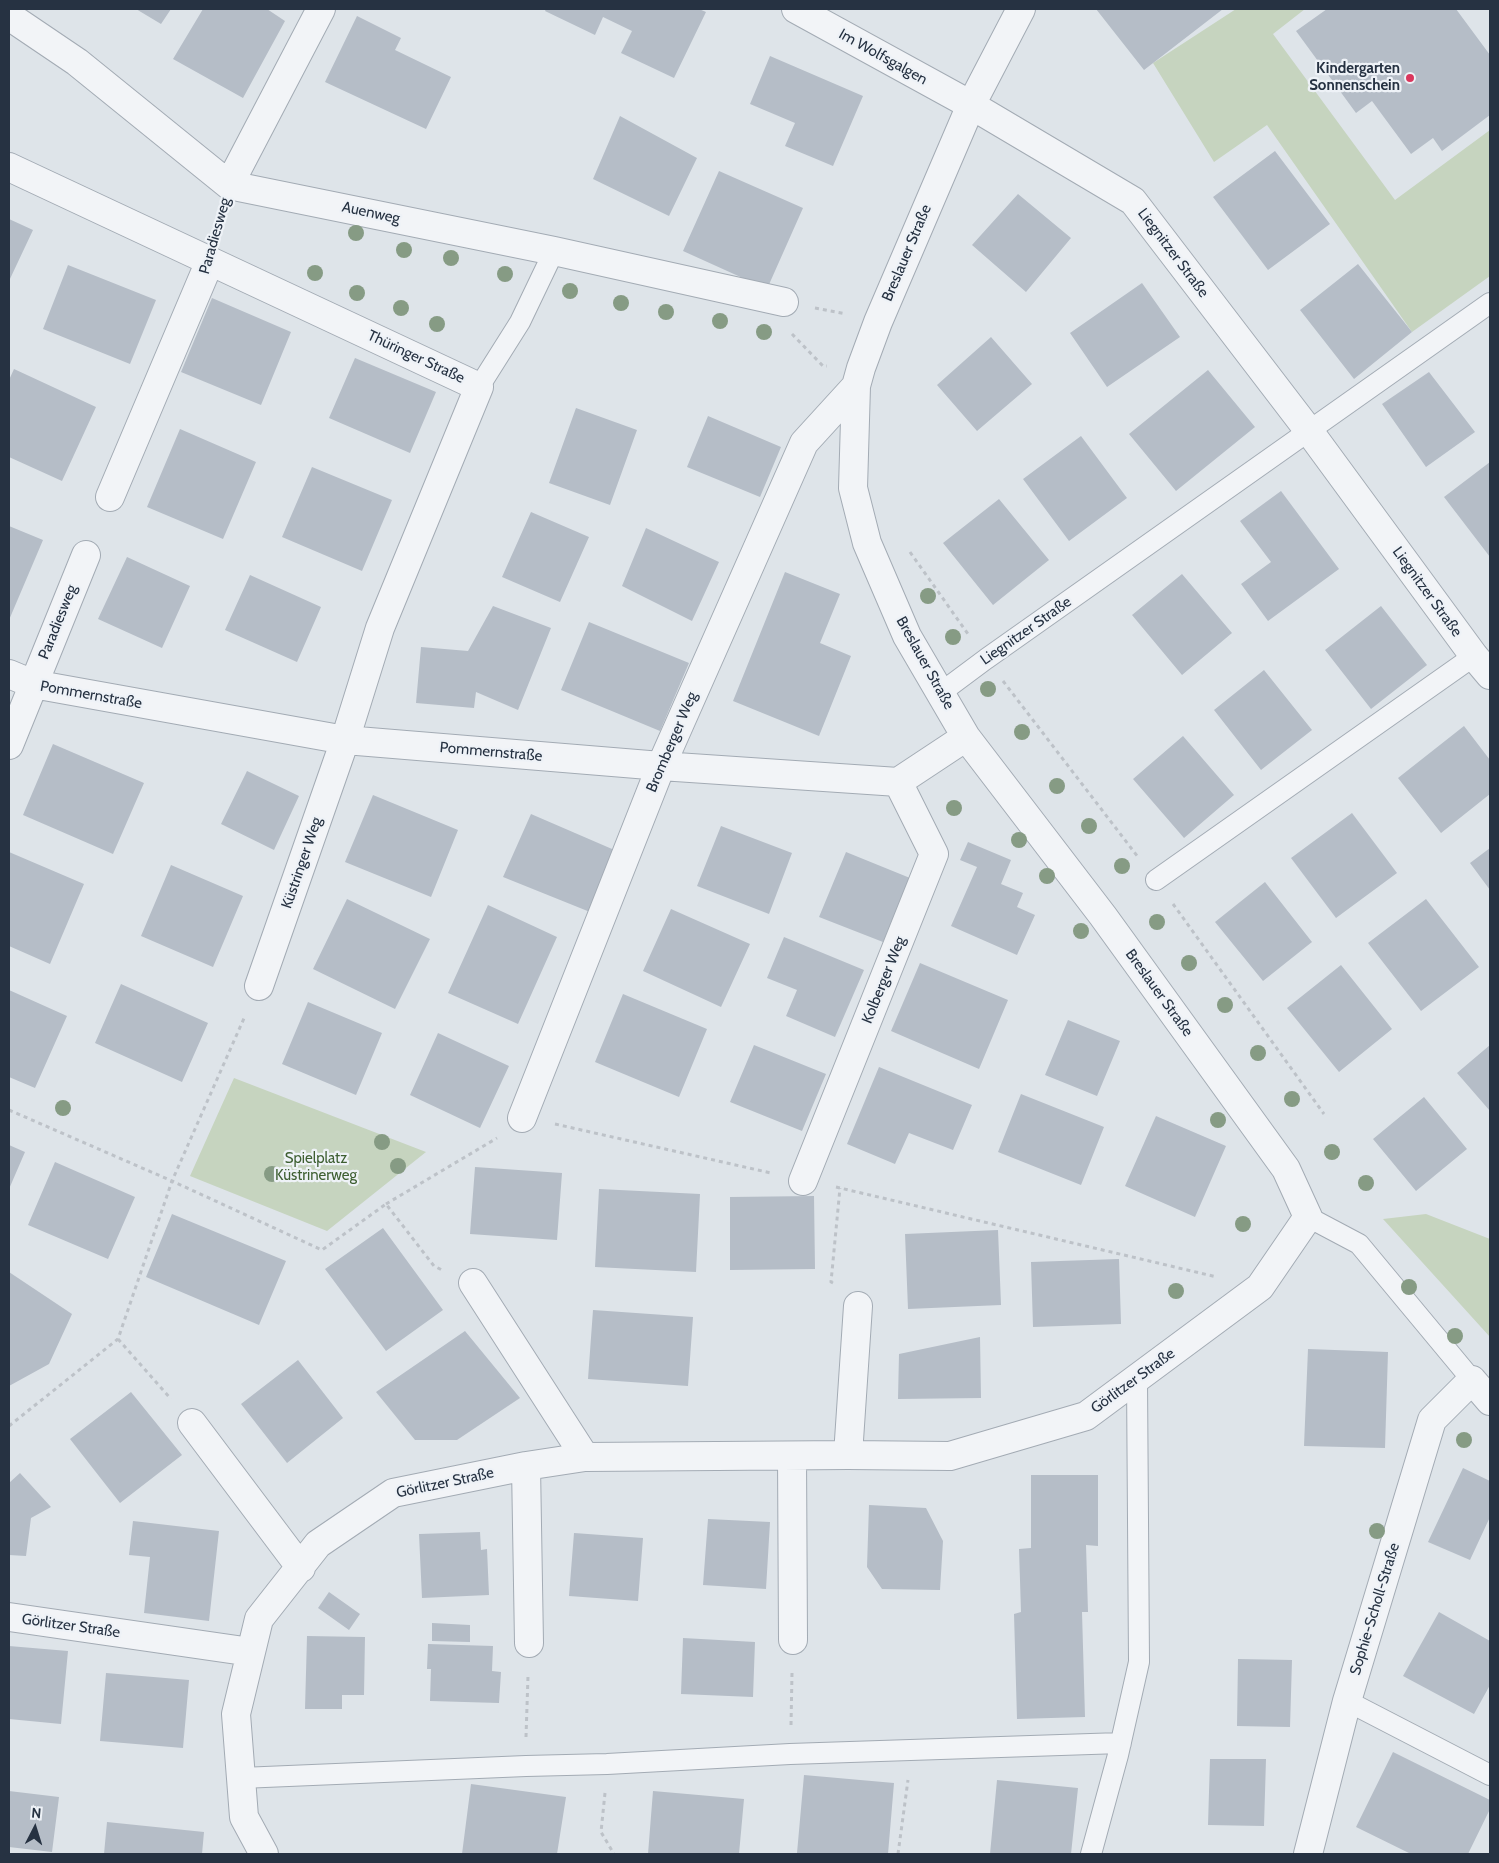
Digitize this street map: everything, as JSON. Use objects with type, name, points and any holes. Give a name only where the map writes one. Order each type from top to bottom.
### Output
[{"type":"street","name":"Paradiesweg","points":[[229,185],[321,9]]},
{"type":"street","name":"Im Wolfsgalgen","points":[[796,9],[970,105]]},
{"type":"street","name":"Breslauer Straße","points":[[1021,9],[970,105],[878,322],[859,377],[853,488],[867,543],[907,636],[966,737],[1103,916],[1286,1169],[1308,1217]]},
{"type":"street","name":"Auenweg","points":[[9,16],[77,62],[229,185],[554,251],[784,302]]},
{"type":"street","name":"Liegnitzer Straße","points":[[970,105],[1134,201],[1310,431],[1482,666]]},
{"type":"street","name":"Thüringer Straße","points":[[9,168],[479,387],[380,628],[345,740]]},
{"type":"street","name":"Paradiesweg","points":[[110,497],[210,261]]},
{"type":"street","name":"Bromberger Weg","points":[[522,1118],[661,766],[804,443],[859,377]]},
{"type":"street","name":"Paradiesweg","points":[[9,745],[21,679],[86,554]]},
{"type":"street","name":"Pommernstraße","points":[[21,679],[345,740],[661,766],[898,782]]},
{"type":"street","points":[[898,782],[966,737]]},
{"type":"street","name":"Küstringer Weg","points":[[259,986],[345,740]]},
{"type":"street","name":"Kolberger Weg","points":[[803,1181],[934,854],[898,782]]},
{"type":"street","name":"Görlitzer Straße","points":[[264,1854],[244,1817],[236,1714],[259,1619],[318,1544],[393,1493],[526,1466],[585,1457],[950,1456],[1086,1416],[1260,1287],[1308,1217]]},
{"type":"street","points":[[473,1284],[585,1457]]},
{"type":"street","points":[[848,1455],[858,1306]]},
{"type":"street","points":[[1472,1380],[1490,1401]]},
{"type":"street","name":"Sophie-Scholl-Straße","points":[[1308,1854],[1347,1701],[1432,1420],[1472,1380]]},
{"type":"street","points":[[192,1423],[301,1568]]},
{"type":"street","points":[[792,1456],[793,1640]]},
{"type":"street","points":[[526,1466],[529,1643]]},
{"type":"street","name":"Görlitzer Straße","points":[[9,1617],[251,1652]]},
{"type":"lane","points":[[479,387],[520,322],[554,251]]},
{"type":"lane","name":"Liegnitzer Straße","points":[[940,694],[986,658],[1490,303]]},
{"type":"lane","name":"Liegnitzer Straße","points":[[1156,880],[1482,666]]},
{"type":"lane","points":[[1308,1217],[1359,1244],[1472,1380]]},
{"type":"lane","points":[[1091,1854],[1121,1743],[1140,1662],[1137,1379]]},
{"type":"lane","points":[[1347,1701],[1490,1775]]},
{"type":"lane","points":[[241,1778],[607,1764],[790,1754],[1121,1743]]},
{"type":"path","points":[[784,302],[792,335],[823,366],[859,377]]},
{"type":"path","points":[[908,549],[986,658],[1156,880],[1324,1114]]},
{"type":"path","points":[[9,1426],[118,1339],[172,1182],[259,986]]},
{"type":"path","points":[[9,1110],[322,1250],[386,1204],[434,1266],[473,1284]]},
{"type":"path","points":[[840,1188],[831,1282],[858,1306]]},
{"type":"path","points":[[118,1339],[192,1423]]},
{"type":"path","points":[[790,1754],[793,1640]]},
{"type":"path","points":[[526,1766],[529,1643]]},
{"type":"path","points":[[898,1854],[912,1750]]},
{"type":"path","points":[[607,1764],[601,1832],[614,1854]]},
{"type":"green space","points":[[1236,9],[1305,9],[1273,34],[1395,200],[1490,130],[1490,276],[1412,332],[1267,125],[1214,162],[1153,63]]},
{"type":"green space","name":"Spielplatz Küstrinerweg","points":[[234,1078],[426,1152],[327,1231],[190,1176]]},
{"type":"green space","points":[[1426,1214],[1490,1239],[1490,1337],[1383,1219]]},
{"type":"building","points":[[136,9],[171,9],[161,24]]},
{"type":"building","points":[[203,9],[267,9],[285,21],[243,98],[173,59]]},
{"type":"building","points":[[546,9],[699,9],[706,12],[674,78],[621,53],[632,31],[603,17],[595,35],[545,11]]},
{"type":"building","points":[[1096,9],[1223,9],[1144,70]]},
{"type":"building","name":"Kindergarten Sonnenschein","points":[[1327,9],[1456,9],[1490,55],[1490,115],[1442,151],[1433,138],[1411,154],[1372,101],[1356,113],[1296,31]]},
{"type":"building","points":[[357,16],[401,38],[395,50],[451,77],[426,129],[325,82]]},
{"type":"building","points":[[770,56],[863,96],[833,166],[785,146],[795,123],[750,104]]},
{"type":"building","points":[[620,116],[697,158],[669,216],[593,179]]},
{"type":"building","points":[[1275,151],[1330,224],[1268,270],[1213,197]]},
{"type":"building","points":[[719,171],[803,208],[767,289],[683,251]]},
{"type":"building","points":[[1018,194],[1071,238],[1026,292],[972,245]]},
{"type":"building","points":[[9,219],[33,230],[9,281]]},
{"type":"building","points":[[1358,264],[1412,332],[1354,379],[1300,310]]},
{"type":"building","points":[[68,265],[156,300],[130,364],[43,329]]},
{"type":"building","points":[[1142,283],[1180,337],[1107,387],[1070,333]]},
{"type":"building","points":[[212,298],[291,332],[261,405],[181,372]]},
{"type":"building","points":[[991,337],[1032,384],[977,431],[937,385]]},
{"type":"building","points":[[355,358],[436,392],[410,453],[329,418]]},
{"type":"building","points":[[14,369],[96,407],[62,481],[9,457],[9,380]]},
{"type":"building","points":[[1208,370],[1255,427],[1176,491],[1129,434]]},
{"type":"building","points":[[1429,372],[1475,432],[1426,467],[1382,404]]},
{"type":"building","points":[[576,408],[637,430],[610,505],[549,483]]},
{"type":"building","points":[[708,416],[781,447],[760,497],[687,467]]},
{"type":"building","points":[[180,429],[256,462],[223,539],[147,507]]},
{"type":"building","points":[[1081,436],[1127,498],[1069,541],[1023,479]]},
{"type":"building","points":[[1490,462],[1490,557],[1444,497]]},
{"type":"building","points":[[312,467],[392,500],[362,571],[282,537]]},
{"type":"building","points":[[1281,491],[1339,569],[1268,621],[1241,584],[1271,562],[1240,521]]},
{"type":"building","points":[[999,499],[1049,560],[993,605],[943,543]]},
{"type":"building","points":[[531,512],[589,537],[560,602],[502,577]]},
{"type":"building","points":[[9,526],[43,540],[9,620]]},
{"type":"building","points":[[646,528],[719,562],[692,621],[622,586]]},
{"type":"building","points":[[127,557],[190,586],[162,648],[98,619]]},
{"type":"building","points":[[785,572],[840,594],[820,643],[851,656],[819,736],[733,701]]},
{"type":"building","points":[[1182,574],[1232,633],[1182,675],[1132,615]]},
{"type":"building","points":[[250,575],[321,607],[297,662],[225,630]]},
{"type":"building","points":[[493,606],[551,628],[518,710],[476,692],[474,708],[416,703],[421,647],[468,651]]},
{"type":"building","points":[[1381,606],[1427,665],[1371,709],[1325,650]]},
{"type":"building","points":[[589,622],[689,663],[660,731],[561,690]]},
{"type":"building","points":[[1264,670],[1312,730],[1261,770],[1214,710]]},
{"type":"building","points":[[1464,726],[1490,760],[1490,794],[1441,833],[1398,778]]},
{"type":"building","points":[[1183,736],[1234,795],[1184,838],[1133,779]]},
{"type":"building","points":[[53,744],[144,783],[113,854],[23,815]]},
{"type":"building","points":[[247,771],[299,796],[274,850],[221,824]]},
{"type":"building","points":[[373,795],[458,830],[431,897],[345,862]]},
{"type":"building","points":[[1352,813],[1397,873],[1336,918],[1291,858]]},
{"type":"building","points":[[531,814],[619,852],[590,912],[503,877]]},
{"type":"building","points":[[721,826],[792,853],[769,914],[697,886]]},
{"type":"building","points":[[968,842],[1011,860],[1001,884],[1023,893],[1017,907],[1035,915],[1017,955],[951,926],[977,867],[960,860]]},
{"type":"building","points":[[1490,848],[1490,890],[1470,863]]},
{"type":"building","points":[[9,852],[84,884],[50,964],[9,946]]},
{"type":"building","points":[[846,852],[910,878],[883,942],[819,917]]},
{"type":"building","points":[[171,865],[243,896],[213,967],[141,936]]},
{"type":"building","points":[[1265,882],[1312,942],[1263,981],[1215,922]]},
{"type":"building","points":[[347,899],[430,939],[395,1009],[313,969]]},
{"type":"building","points":[[1426,899],[1479,967],[1421,1011],[1368,943]]},
{"type":"building","points":[[488,905],[557,937],[518,1024],[448,993]]},
{"type":"building","points":[[671,909],[750,944],[721,1007],[643,971]]},
{"type":"building","points":[[784,937],[864,970],[835,1037],[786,1016],[797,990],[767,978]]},
{"type":"building","points":[[920,963],[1008,1000],[979,1069],[891,1031]]},
{"type":"building","points":[[1341,965],[1392,1029],[1339,1072],[1287,1008]]},
{"type":"building","points":[[121,984],[208,1023],[182,1082],[95,1043]]},
{"type":"building","points":[[9,990],[67,1016],[35,1088],[9,1077]]},
{"type":"building","points":[[623,994],[707,1029],[679,1097],[595,1062]]},
{"type":"building","points":[[308,1002],[382,1033],[356,1095],[282,1064]]},
{"type":"building","points":[[1068,1020],[1120,1041],[1097,1096],[1045,1075]]},
{"type":"building","points":[[438,1033],[509,1066],[480,1128],[410,1095]]},
{"type":"building","points":[[754,1045],[826,1074],[802,1131],[730,1102]]},
{"type":"building","points":[[1490,1045],[1490,1111],[1457,1073]]},
{"type":"building","points":[[879,1067],[972,1105],[953,1150],[909,1133],[895,1164],[847,1144]]},
{"type":"building","points":[[1021,1094],[1104,1127],[1081,1185],[998,1152]]},
{"type":"building","points":[[1424,1097],[1467,1149],[1416,1191],[1373,1139]]},
{"type":"building","points":[[1156,1116],[1226,1146],[1195,1217],[1125,1186]]},
{"type":"building","points":[[9,1145],[25,1152],[9,1189]]},
{"type":"building","points":[[55,1162],[135,1197],[108,1259],[28,1225]]},
{"type":"building","points":[[475,1167],[562,1173],[557,1240],[470,1234]]},
{"type":"building","points":[[599,1189],[700,1194],[696,1272],[595,1267]]},
{"type":"building","points":[[814,1196],[815,1269],[730,1270],[730,1197]]},
{"type":"building","points":[[172,1214],[286,1261],[259,1325],[146,1277]]},
{"type":"building","points":[[383,1228],[443,1310],[386,1351],[325,1269]]},
{"type":"building","points":[[998,1230],[1001,1305],[908,1309],[905,1234]]},
{"type":"building","points":[[1119,1259],[1121,1324],[1033,1327],[1031,1262]]},
{"type":"building","points":[[9,1272],[72,1314],[49,1364],[9,1386]]},
{"type":"building","points":[[593,1310],[693,1317],[688,1386],[588,1379]]},
{"type":"building","points":[[465,1331],[520,1398],[457,1440],[415,1440],[376,1392]]},
{"type":"building","points":[[980,1337],[981,1398],[898,1399],[899,1354]]},
{"type":"building","points":[[1308,1349],[1388,1352],[1385,1448],[1304,1446]]},
{"type":"building","points":[[298,1360],[343,1418],[287,1463],[241,1404]]},
{"type":"building","points":[[131,1392],[182,1455],[120,1503],[70,1439]]},
{"type":"building","points":[[1463,1468],[1490,1481],[1490,1517],[1470,1560],[1428,1542]]},
{"type":"building","points":[[20,1473],[51,1507],[31,1518],[26,1556],[9,1555],[9,1483]]},
{"type":"building","points":[[1031,1475],[1098,1475],[1098,1546],[1086,1545],[1088,1612],[1082,1612],[1085,1717],[1017,1719],[1014,1614],[1021,1612],[1019,1549],[1031,1548]]},
{"type":"building","points":[[869,1505],[926,1508],[943,1541],[940,1590],[882,1589],[867,1567]]},
{"type":"building","points":[[708,1519],[770,1522],[766,1589],[703,1585]]},
{"type":"building","points":[[133,1521],[219,1531],[209,1621],[144,1613],[150,1557],[129,1555]]},
{"type":"building","points":[[480,1532],[481,1550],[487,1549],[489,1595],[422,1598],[419,1534]]},
{"type":"building","points":[[574,1533],[643,1538],[638,1601],[569,1596]]},
{"type":"building","points":[[329,1592],[360,1614],[349,1630],[318,1608]]},
{"type":"building","points":[[1439,1612],[1490,1641],[1490,1685],[1474,1714],[1403,1676]]},
{"type":"building","points":[[432,1623],[470,1625],[470,1642],[432,1641]]},
{"type":"building","points":[[307,1636],[365,1637],[364,1695],[342,1695],[342,1709],[305,1709]]},
{"type":"building","points":[[683,1638],[755,1642],[753,1697],[681,1694]]},
{"type":"building","points":[[428,1644],[493,1646],[492,1671],[501,1672],[499,1703],[430,1701],[431,1669],[427,1669]]},
{"type":"building","points":[[9,1646],[68,1651],[61,1724],[9,1719]]},
{"type":"building","points":[[1238,1659],[1292,1660],[1290,1727],[1237,1726]]},
{"type":"building","points":[[106,1673],[189,1680],[183,1748],[100,1741]]},
{"type":"building","points":[[1393,1752],[1490,1800],[1490,1809],[1468,1854],[1411,1854],[1356,1827]]},
{"type":"building","points":[[1210,1759],[1266,1759],[1264,1826],[1208,1825]]},
{"type":"building","points":[[804,1775],[894,1783],[888,1854],[797,1853]]},
{"type":"building","points":[[997,1780],[1078,1788],[1071,1854],[990,1854]]},
{"type":"building","points":[[471,1784],[566,1797],[557,1854],[462,1854]]},
{"type":"building","points":[[9,1791],[59,1797],[52,1852],[9,1847]]},
{"type":"building","points":[[653,1791],[744,1799],[739,1854],[648,1854]]},
{"type":"building","points":[[107,1822],[204,1832],[202,1854],[104,1854]]},
{"type":"place","name":"Kindergarten Sonnenschein","points":[[1410,78]]}]
